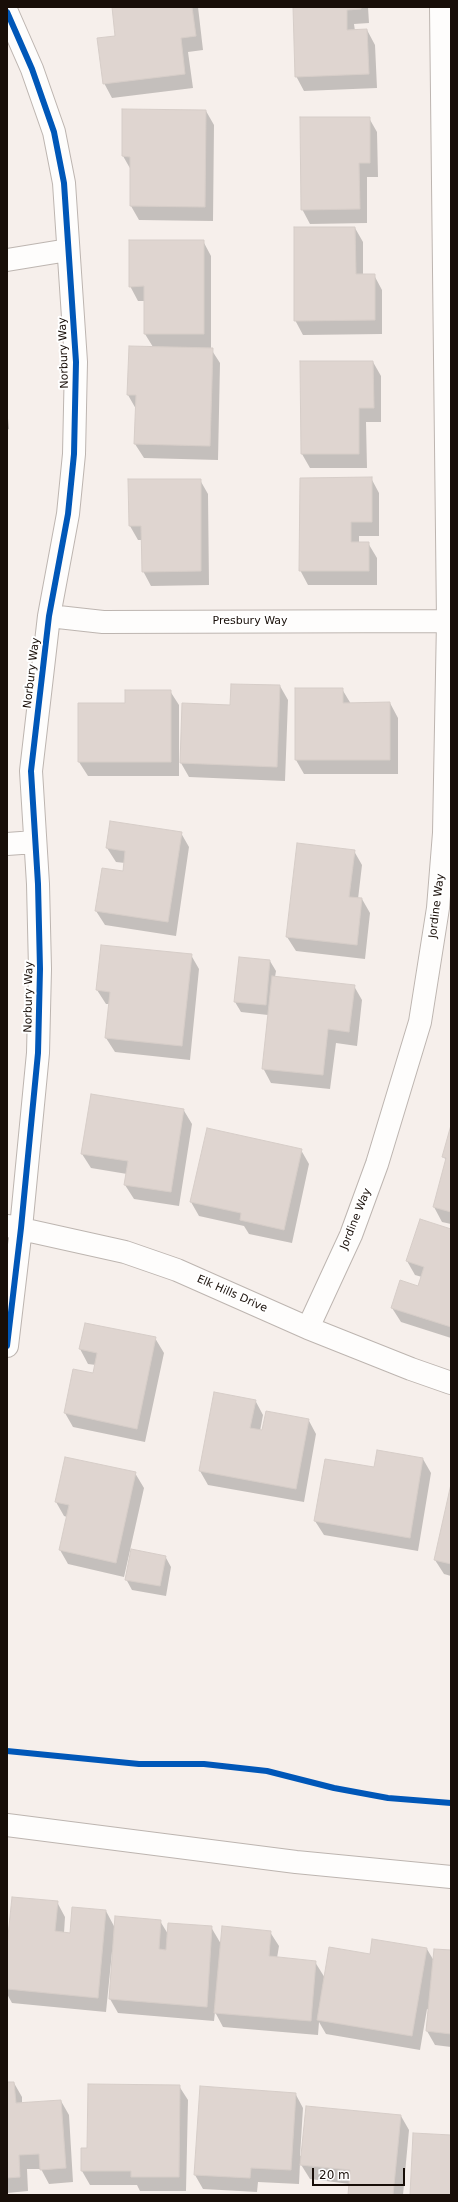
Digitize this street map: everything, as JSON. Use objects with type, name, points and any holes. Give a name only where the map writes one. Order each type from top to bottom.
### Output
[{"type":"street","name":"Jordine Way","points":[[308,1328],[351,1235],[375,1171],[420,1022],[438,908],[444,832],[449,621],[441,7]]},
{"type":"street","name":"Norbury Way","points":[[7,12],[32,68],[54,132],[64,183],[76,362],[74,454],[68,514],[49,616],[31,771],[36,842],[40,969],[38,1053],[14,1227],[7,1346]]},
{"type":"street","points":[[7,260],[68,250]]},
{"type":"street","name":"Presbury Way","points":[[49,616],[103,622],[449,621]]},
{"type":"street","points":[[7,844],[36,842]]},
{"type":"street","name":"Elk Hills Drive","points":[[14,1227],[125,1252],[162,1264],[308,1328],[411,1369],[451,1383]]},
{"type":"street","points":[[7,1825],[296,1862],[451,1877]]},
{"type":"building","points":[[112,7],[192,7],[196,36],[181,38],[185,74],[103,84],[97,38],[115,36]]},
{"type":"building","points":[[293,7],[361,7],[361,9],[347,10],[347,30],[367,29],[369,74],[295,77]]},
{"type":"building","points":[[122,109],[206,110],[205,207],[130,206],[130,157],[122,156]]},
{"type":"building","points":[[300,117],[370,117],[370,163],[359,163],[360,209],[301,210]]},
{"type":"building","points":[[294,227],[355,227],[356,274],[375,274],[375,320],[294,321]]},
{"type":"building","points":[[129,240],[204,240],[204,334],[144,334],[144,286],[129,287]]},
{"type":"building","points":[[129,346],[213,348],[210,446],[134,444],[136,395],[127,395]]},
{"type":"building","points":[[300,361],[373,361],[374,408],[359,408],[359,454],[301,454]]},
{"type":"building","points":[[372,477],[372,522],[351,522],[351,542],[369,542],[369,571],[299,571],[300,478]]},
{"type":"building","points":[[128,479],[201,479],[201,571],[142,572],[141,526],[129,526]]},
{"type":"building","points":[[231,684],[280,685],[277,767],[180,763],[182,703],[230,705]]},
{"type":"building","points":[[295,688],[343,688],[343,703],[390,702],[390,760],[295,760]]},
{"type":"building","points":[[125,690],[171,690],[171,762],[78,762],[78,703],[125,703]]},
{"type":"building","points":[[110,821],[182,832],[168,922],[95,911],[102,868],[123,871],[125,851],[106,848]]},
{"type":"building","points":[[297,843],[355,850],[349,897],[362,898],[357,945],[286,937]]},
{"type":"building","points":[[101,945],[192,954],[182,1046],[105,1038],[110,992],[96,990]]},
{"type":"building","points":[[239,957],[270,960],[266,1005],[234,1002]]},
{"type":"building","points":[[272,976],[355,985],[349,1032],[328,1029],[323,1075],[262,1069]]},
{"type":"building","points":[[91,1094],[184,1109],[171,1192],[124,1185],[128,1161],[81,1154]]},
{"type":"building","points":[[451,1125],[451,1212],[433,1207],[446,1158],[442,1157]]},
{"type":"building","points":[[207,1128],[302,1149],[284,1230],[240,1220],[241,1213],[190,1202]]},
{"type":"building","points":[[420,1219],[451,1229],[451,1327],[391,1308],[400,1280],[418,1286],[424,1267],[406,1261]]},
{"type":"building","points":[[85,1323],[156,1337],[137,1429],[64,1413],[73,1369],[93,1373],[97,1353],[79,1349]]},
{"type":"building","points":[[214,1392],[256,1400],[250,1428],[262,1430],[266,1411],[309,1419],[296,1489],[199,1471]]},
{"type":"building","points":[[377,1450],[423,1458],[410,1538],[314,1521],[325,1459],[374,1467]]},
{"type":"building","points":[[65,1457],[136,1472],[116,1563],[59,1550],[69,1505],[55,1502]]},
{"type":"building","points":[[451,1484],[451,1564],[434,1560]]},
{"type":"building","points":[[131,1549],[166,1556],[160,1586],[125,1580]]},
{"type":"building","points":[[12,1897],[58,1901],[55,1931],[70,1933],[72,1907],[106,1910],[98,1998],[7,1989],[7,1946]]},
{"type":"building","points":[[115,1916],[161,1920],[159,1949],[166,1950],[168,1923],[212,1926],[207,2007],[109,1999]]},
{"type":"building","points":[[222,1926],[271,1931],[269,1956],[316,1961],[311,2021],[214,2013]]},
{"type":"building","points":[[372,1939],[427,1948],[412,2036],[317,2020],[329,1947],[370,1954]]},
{"type":"building","points":[[434,1949],[451,1950],[451,2034],[426,2031]]},
{"type":"building","points":[[7,2082],[14,2082],[16,2103],[61,2100],[66,2168],[40,2170],[39,2154],[19,2155],[20,2177],[7,2178]]},
{"type":"building","points":[[88,2084],[180,2085],[179,2177],[131,2177],[131,2171],[81,2171],[81,2148],[87,2148]]},
{"type":"building","points":[[200,2086],[296,2093],[291,2170],[251,2168],[250,2178],[194,2175]]},
{"type":"building","points":[[306,2106],[401,2115],[393,2195],[348,2195],[350,2170],[300,2165]]},
{"type":"building","points":[[413,2133],[451,2135],[451,2195],[410,2195]]},
{"type":"cycle path","points":[[7,12],[32,69],[54,132],[64,183],[76,362],[74,454],[68,514],[49,616],[31,771],[38,884],[40,969],[38,1053],[21,1228],[7,1346]]},
{"type":"cycle path","points":[[7,1751],[139,1764],[204,1764],[267,1771],[334,1788],[388,1798],[451,1803]]}]
